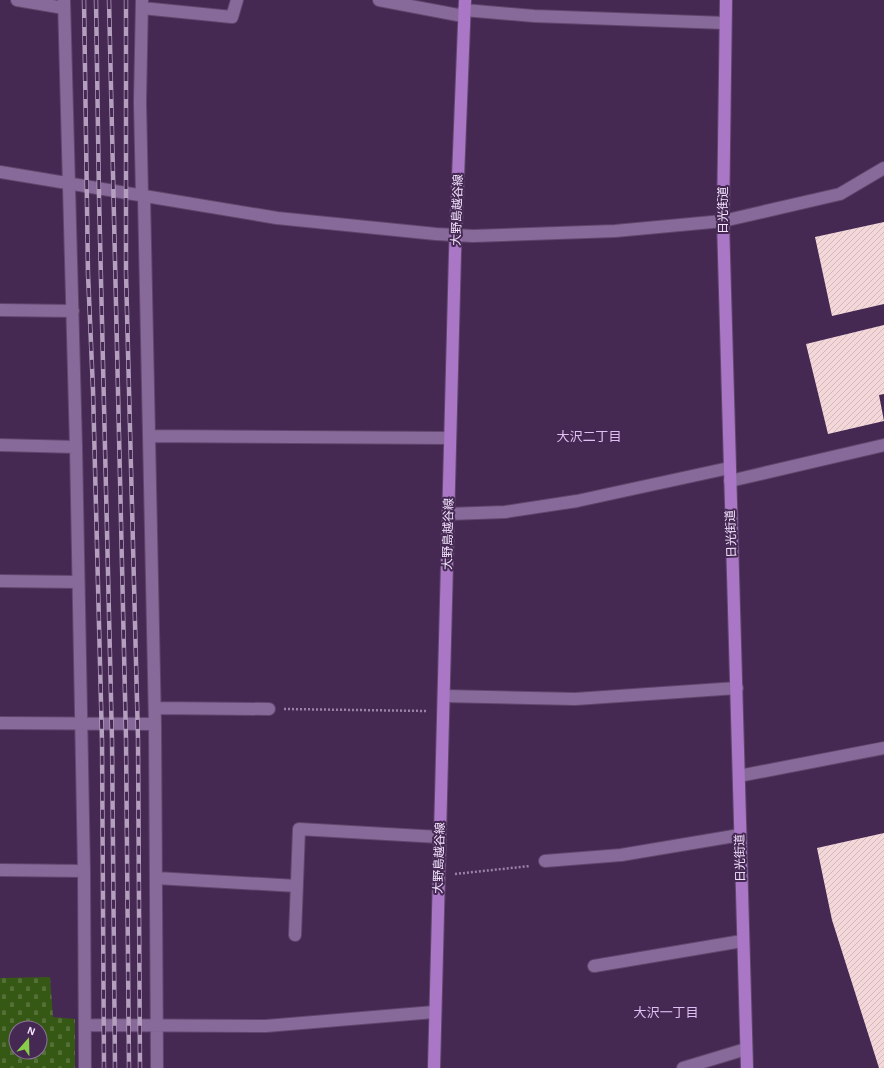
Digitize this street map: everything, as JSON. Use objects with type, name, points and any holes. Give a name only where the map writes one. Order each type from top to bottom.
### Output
[{"type":"main road","name":"日光街道","points":[[726,0],[723,221],[729,468],[737,688],[742,941],[747,1068]]},
{"type":"main road","name":"大野島越谷線","points":[[434,1068],[434,1012],[444,711],[450,438],[464,9]]},
{"type":"street","points":[[17,0],[64,4],[76,447],[84,871],[85,1068]]},
{"type":"street","points":[[157,1068],[155,708],[150,436],[140,102],[142,4],[232,17],[237,0]]},
{"type":"street","points":[[379,0],[534,16],[725,23]]},
{"type":"street","points":[[0,172],[277,218],[456,236],[615,231],[723,221],[840,194],[884,168]]},
{"type":"street","points":[[0,310],[73,312]]},
{"type":"street","points":[[150,436],[450,438]]},
{"type":"street","points":[[0,445],[76,447]]},
{"type":"street","points":[[730,481],[884,445]]},
{"type":"street","points":[[448,514],[505,512],[556,504],[729,468]]},
{"type":"street","points":[[0,581],[78,582]]},
{"type":"street","points":[[444,696],[575,699],[737,688]]},
{"type":"street","points":[[155,708],[270,709]]},
{"type":"street","points":[[0,723],[155,724]]},
{"type":"street","points":[[739,776],[884,748]]},
{"type":"street","points":[[295,935],[299,829],[439,837]]},
{"type":"street","points":[[545,861],[621,855],[740,835]]},
{"type":"street","points":[[0,870],[84,871]]},
{"type":"street","points":[[156,878],[297,886]]},
{"type":"street","points":[[594,966],[742,941]]},
{"type":"street","points":[[85,1025],[266,1026],[434,1012]]},
{"type":"street","points":[[683,1068],[746,1049]]},
{"type":"path","points":[[270,709],[444,711]]},
{"type":"path","points":[[438,876],[543,864],[545,861]]},
{"type":"green space","points":[[50,977],[53,1017],[75,1019],[75,1068],[0,1068],[0,978]]},
{"type":"building","points":[[884,222],[884,304],[832,316],[815,237]]},
{"type":"building","points":[[884,325],[884,394],[879,395],[884,421],[828,434],[806,344]]},
{"type":"building","points":[[884,833],[884,1068],[879,1068],[832,920],[817,848]]},
{"type":"railway","points":[[84,0],[88,274],[93,390],[102,741],[104,1068]]},
{"type":"railway","points":[[96,0],[99,196],[112,740],[115,1068]]},
{"type":"railway","points":[[109,0],[126,739],[129,1068]]},
{"type":"railway","points":[[126,0],[126,273],[138,739],[140,1068]]},
{"type":"district","name":"大沢二丁目","points":[[589,437]]},
{"type":"district","name":"大沢一丁目","points":[[666,1013]]}]
